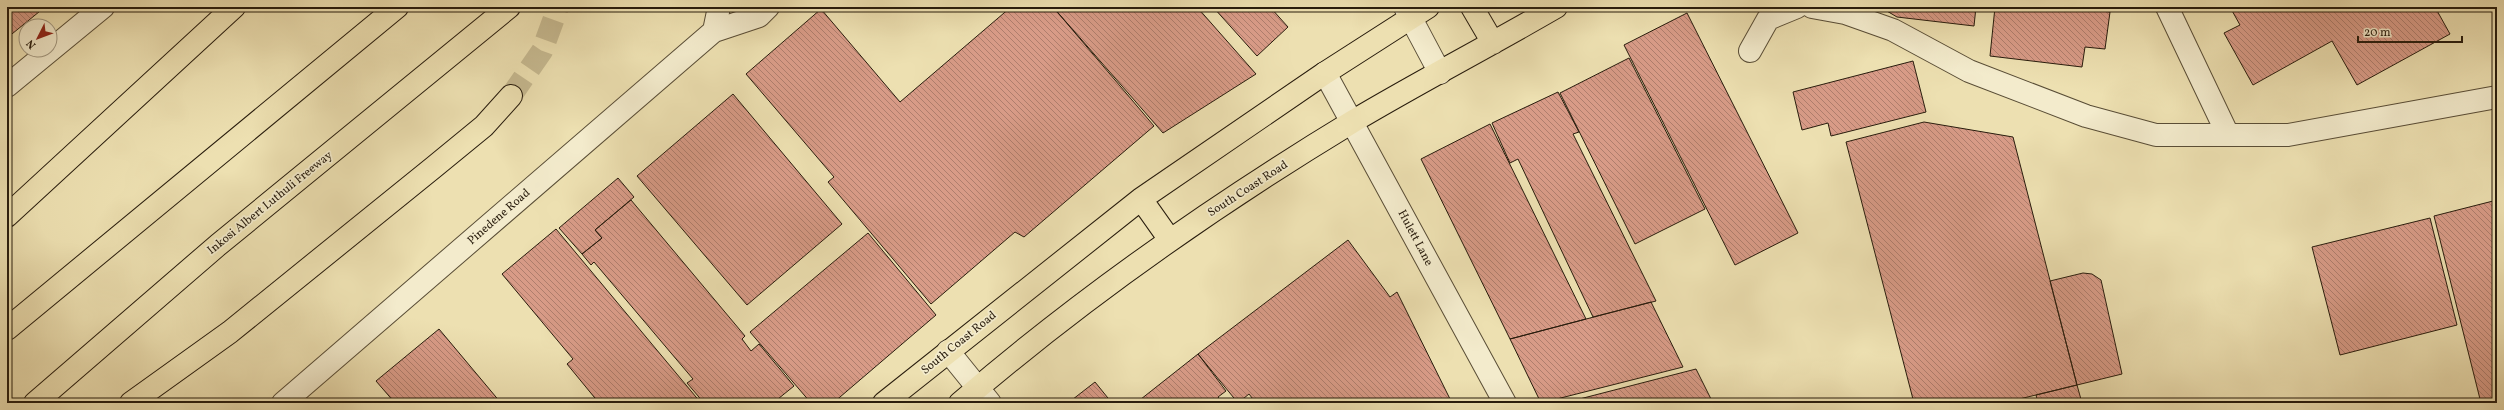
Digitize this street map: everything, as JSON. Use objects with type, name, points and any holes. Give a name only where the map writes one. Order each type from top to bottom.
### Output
[{"type":"highway","points":[[7,216],[234,7]]},
{"type":"highway","points":[[7,329],[397,7]]},
{"type":"highway","name":"Inkosi Albert Luthuli Freeway","points":[[35,403],[218,245],[509,7]]},
{"type":"highway","points":[[1472,7],[1493,43]]},
{"type":"highway","name":"South Coast Road","points":[[960,403],[984,395],[1076,309],[1170,240],[1354,122],[1556,7]]},
{"type":"highway","name":"South Coast Road","points":[[884,403],[1140,199],[1414,11]]},
{"type":"highway","points":[[131,403],[236,327],[484,126],[511,96]]},
{"type":"highway","points":[[1140,199],[1170,240]]},
{"type":"street","points":[[7,86],[103,7]]},
{"type":"street","points":[[714,32],[719,7]]},
{"type":"street","name":"Pinedene Road","points":[[283,403],[714,32],[759,16],[768,7]]},
{"type":"street","points":[[1750,51],[1768,19],[1797,7]]},
{"type":"street","points":[[1812,7],[1845,13],[1892,30],[1969,71],[2086,116],[2156,135],[2288,135],[2497,97]]},
{"type":"street","points":[[2167,7],[2228,135]]},
{"type":"street","points":[[1414,11],[1440,72]]},
{"type":"street","name":"Hulett Lane","points":[[1325,73],[1354,122],[1505,403]]},
{"type":"street","points":[[948,351],[984,395]]},
{"type":"building","points":[[7,7],[45,7],[32,18],[18,18],[18,29],[7,38]]},
{"type":"building","points":[[1011,7],[1053,7],[1154,126],[1024,237],[1015,232],[931,304],[828,182],[834,177],[746,74],[821,9],[900,102]]},
{"type":"building","points":[[1053,7],[1197,7],[1256,74],[1163,133]]},
{"type":"building","points":[[1213,7],[1270,7],[1288,27],[1257,56]]},
{"type":"building","points":[[1880,7],[1976,7],[1974,26],[1897,17]]},
{"type":"building","points":[[1995,7],[2067,7],[2110,12],[2105,49],[2085,47],[2082,67],[1990,56]]},
{"type":"building","points":[[2230,7],[2435,7],[2450,34],[2357,85],[2332,41],[2253,85],[2224,33],[2240,25]]},
{"type":"building","points":[[1687,13],[1798,233],[1735,265],[1624,45]]},
{"type":"building","points":[[1629,58],[1705,209],[1635,244],[1560,93]]},
{"type":"building","points":[[1913,61],[1926,112],[1831,136],[1828,123],[1802,130],[1793,92]]},
{"type":"building","points":[[1558,92],[1579,132],[1573,134],[1656,301],[1593,317],[1518,159],[1510,163],[1492,123]]},
{"type":"building","points":[[733,94],[842,224],[747,305],[637,176]]},
{"type":"building","points":[[1924,122],[2013,137],[2077,385],[2003,403],[1914,403],[1846,142]]},
{"type":"building","points":[[1490,124],[1586,319],[1510,339],[1421,159]]},
{"type":"building","points":[[618,178],[634,197],[595,230],[602,238],[582,254],[559,228]]},
{"type":"building","points":[[631,200],[745,336],[742,339],[751,351],[759,344],[794,386],[773,403],[704,403],[687,383],[693,379],[594,262],[591,265],[582,254],[602,238],[595,230]]},
{"type":"building","points":[[2497,200],[2497,403],[2481,403],[2434,216]]},
{"type":"building","points":[[2430,218],[2457,325],[2340,355],[2312,247]]},
{"type":"building","points":[[556,229],[701,403],[599,403],[567,364],[573,359],[502,274]]},
{"type":"building","points":[[868,233],[936,315],[833,403],[811,403],[750,332]]},
{"type":"building","points":[[1348,240],[1390,297],[1397,292],[1452,403],[1256,403],[1249,394],[1238,403],[1198,354]]},
{"type":"building","points":[[2083,273],[2092,274],[2101,280],[2122,374],[2077,385],[2050,281]]},
{"type":"building","points":[[1651,302],[1683,367],[1541,403],[1510,339]]},
{"type":"building","points":[[439,329],[501,403],[395,403],[376,381]]},
{"type":"building","points":[[1198,354],[1226,391],[1218,397],[1223,403],[1136,403]]},
{"type":"building","points":[[1696,369],[1713,403],[1564,403]]},
{"type":"building","points":[[1095,382],[1112,403],[1068,403]]},
{"type":"building","points":[[2077,385],[2082,403],[2038,403],[2036,395]]},
{"type":"tunnel","points":[[511,96],[542,51],[558,7]]}]
